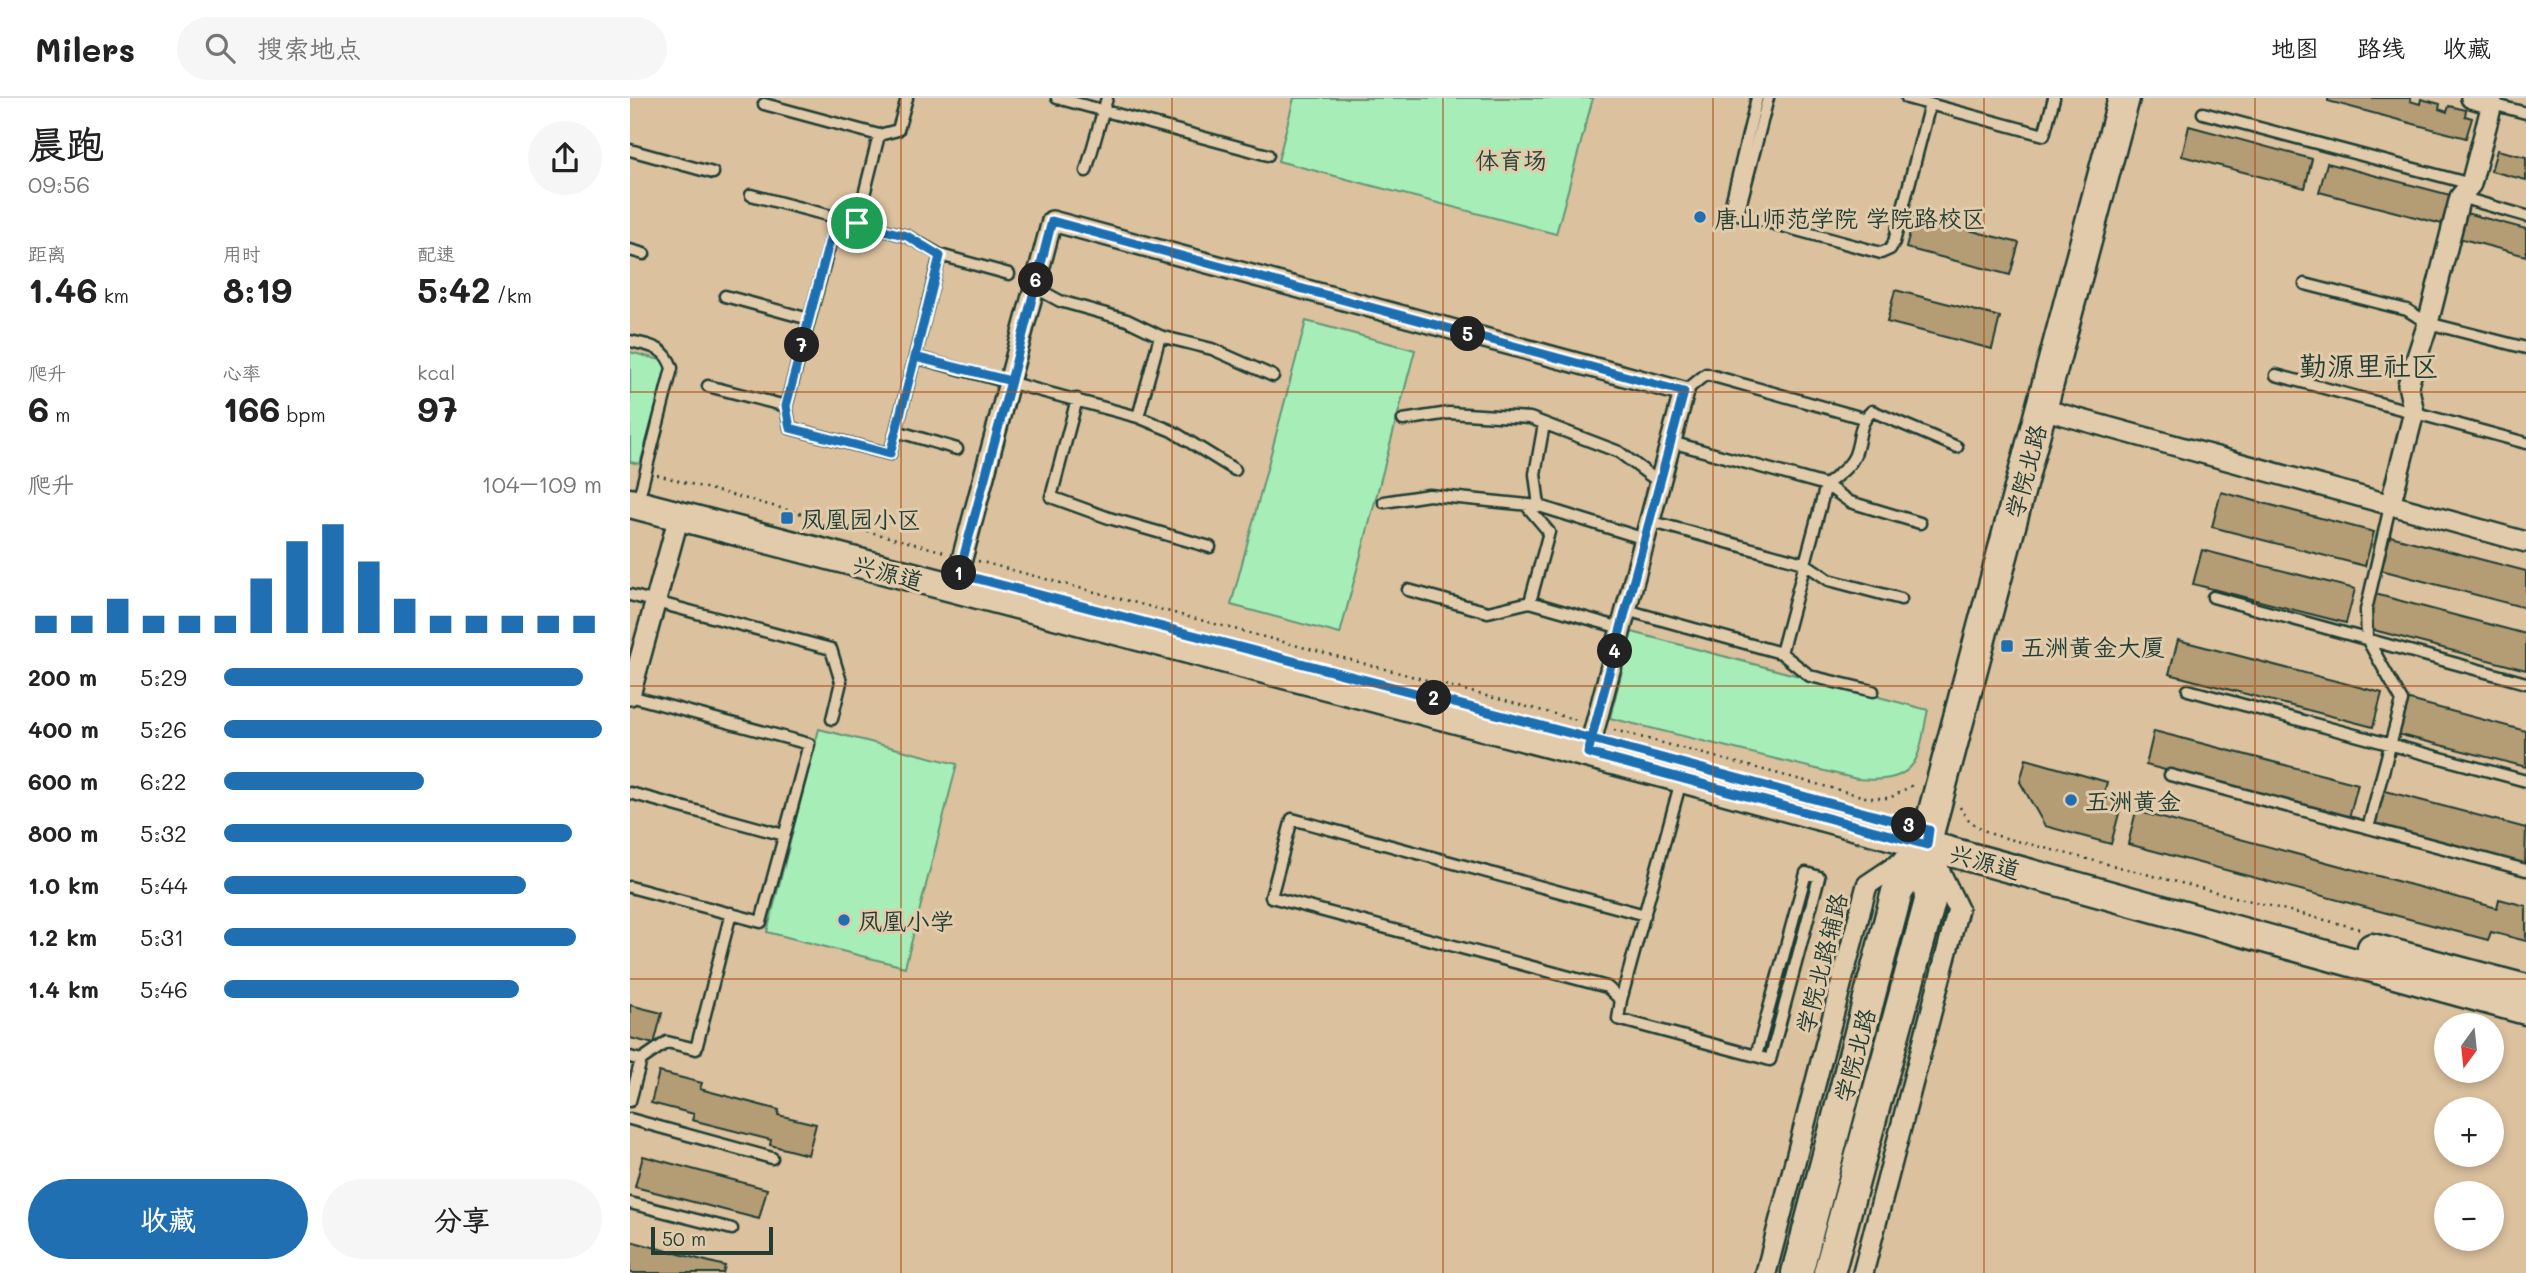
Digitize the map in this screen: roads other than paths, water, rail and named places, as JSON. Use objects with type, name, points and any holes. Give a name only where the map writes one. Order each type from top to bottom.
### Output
[{"type":"main road","name":"学院北路","points":[[1797,1273],[1820,1128],[1897,892],[1928,837],[2124,98]]},
{"type":"main road","name":"兴源道","points":[[636,488],[680,516],[959,573]]},
{"type":"main road","name":"兴源道","points":[[636,488],[1592,739],[2526,1010]]},
{"type":"main road","name":"兴源道","points":[[1592,739],[1682,778],[1928,837],[2526,989]]},
{"type":"main road","name":"学院北路","points":[[1829,1273],[1930,901],[1928,837]]},
{"type":"street","points":[[2390,506],[2414,412],[2408,385],[2493,101],[2471,98]]},
{"type":"street","points":[[959,573],[1052,221],[1684,392],[1592,739]]},
{"type":"street","points":[[2042,410],[2526,542]]},
{"type":"street","points":[[630,695],[680,516]]},
{"type":"street","points":[[1863,1273],[1958,909],[1928,837]]},
{"type":"street","points":[[1766,1273],[1820,1128]]},
{"type":"street","points":[[1865,1142],[1895,1153]]},
{"type":"lane","points":[[764,104],[879,135],[898,130],[907,98]]},
{"type":"lane","points":[[1057,98],[1268,155]]},
{"type":"lane","points":[[1086,171],[1107,98]]},
{"type":"lane","points":[[1757,98],[1729,212],[1881,253],[1890,249],[1894,242],[1930,104]]},
{"type":"lane","points":[[1738,214],[1768,98]]},
{"type":"lane","points":[[1907,98],[2045,135],[2054,98]]},
{"type":"lane","points":[[2493,101],[2526,113]]},
{"type":"lane","points":[[2203,113],[2465,191],[2526,216]]},
{"type":"lane","points":[[857,223],[879,135]]},
{"type":"lane","points":[[630,150],[713,173]]},
{"type":"lane","points":[[751,195],[907,236],[940,256],[1009,274]]},
{"type":"lane","points":[[836,217],[786,406],[790,428],[890,454],[940,256]]},
{"type":"lane","points":[[630,250],[644,254]]},
{"type":"lane","points":[[2305,284],[2407,310],[2428,323],[2526,348]]},
{"type":"lane","points":[[1034,287],[1060,301],[1127,320],[1160,336],[1212,349],[1273,376]]},
{"type":"lane","points":[[725,296],[809,319]]},
{"type":"lane","points":[[1138,417],[1160,336]]},
{"type":"lane","points":[[630,341],[657,348],[668,357],[672,368],[636,488]]},
{"type":"lane","points":[[915,357],[1138,417],[1172,431],[1235,470]]},
{"type":"lane","points":[[1684,392],[1706,374],[1863,418]]},
{"type":"lane","points":[[2276,375],[2526,443]]},
{"type":"lane","points":[[708,386],[786,406]]},
{"type":"lane","points":[[1077,399],[1051,497],[1109,518],[1210,547]]},
{"type":"lane","points":[[1781,653],[1826,485],[1849,466],[1855,455],[1863,418],[1872,411],[1957,447]]},
{"type":"lane","points":[[1403,420],[1449,413],[1530,418],[1619,452],[1660,483]]},
{"type":"lane","points":[[1539,506],[1535,474],[1544,424]]},
{"type":"lane","points":[[896,431],[957,449]]},
{"type":"lane","points":[[1671,442],[1826,485],[1850,502],[1920,523]]},
{"type":"lane","points":[[1384,502],[1429,495],[1539,506],[1804,563],[1829,580],[1900,598]]},
{"type":"lane","points":[[1526,505],[1549,532],[1530,602]]},
{"type":"lane","points":[[2368,828],[2403,701],[2367,639],[2366,610],[2390,506]]},
{"type":"lane","points":[[1408,590],[1488,612],[1530,602],[1781,653],[1810,676],[1873,691]]},
{"type":"lane","points":[[630,596],[831,649],[841,682],[832,719]]},
{"type":"lane","points":[[2213,597],[2526,682]]},
{"type":"lane","points":[[2188,690],[2526,781]]},
{"type":"lane","points":[[630,695],[809,744],[761,922],[630,887]]},
{"type":"lane","points":[[2169,775],[2526,870]]},
{"type":"lane","points":[[1682,778],[1618,1019],[1770,1060],[1819,877],[1806,873],[1756,1056]]},
{"type":"lane","points":[[630,793],[784,835]]},
{"type":"lane","points":[[1621,1000],[1606,987],[1271,897],[1292,819],[1644,915]]},
{"type":"lane","points":[[630,1101],[635,1058],[667,1042],[696,1049],[731,913]]},
{"type":"lane","points":[[630,1119],[772,1157]]},
{"type":"lane","points":[[630,1203],[732,1229]]},
{"type":"place","name":"唐山师范学院 学院路校区","points":[[1700,217]]},
{"type":"place","name":"凤凰园小区","points":[[787,518]]},
{"type":"place","name":"五洲黄金大厦","points":[[2007,646]]},
{"type":"place","name":"五洲黄金","points":[[2071,800]]},
{"type":"place","name":"凤凰小学","points":[[844,920]]},
{"type":"district","name":"勤源里社区","points":[[2369,365]]},
{"type":"park label","name":"体育场","points":[[1511,159]]}]
